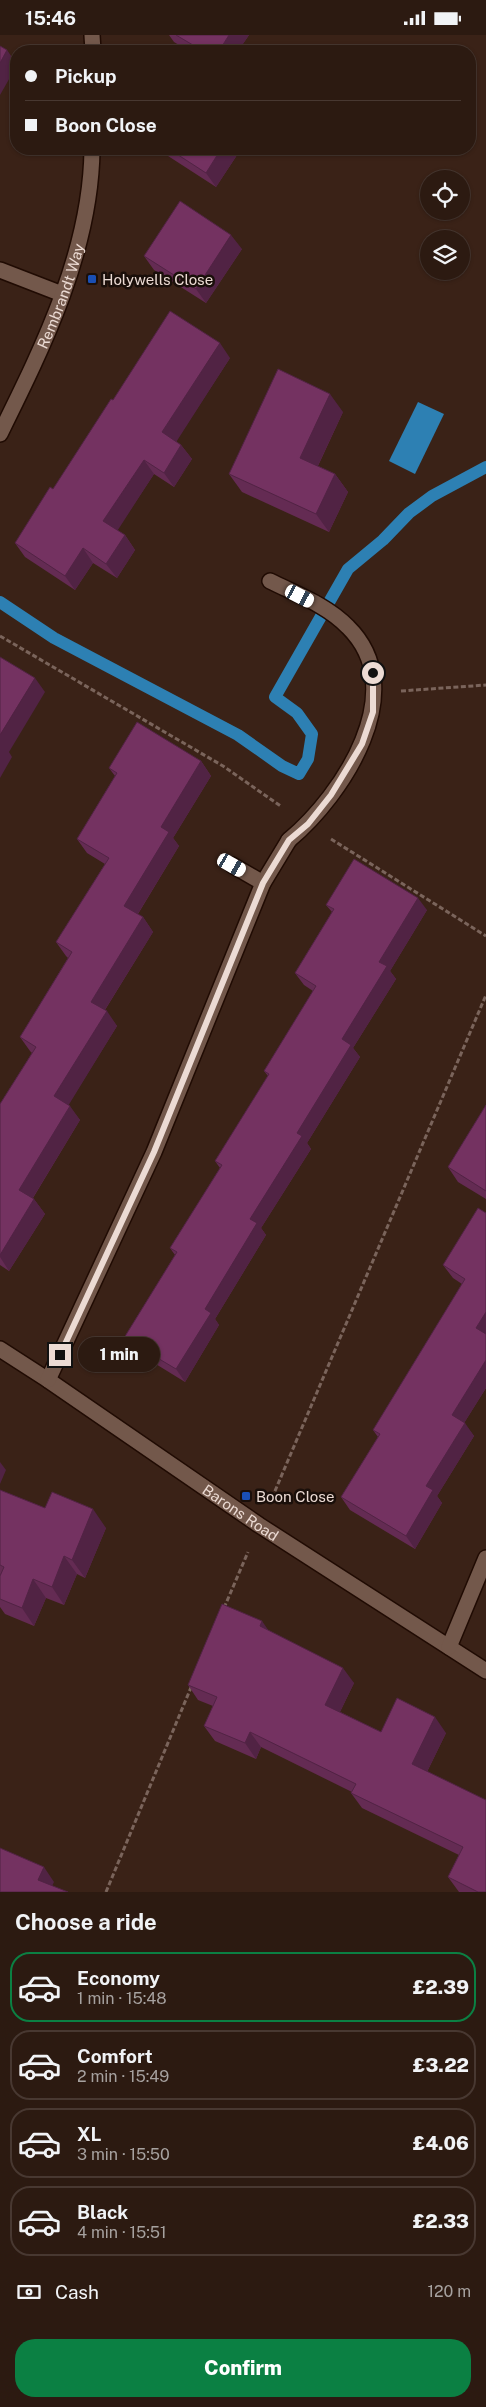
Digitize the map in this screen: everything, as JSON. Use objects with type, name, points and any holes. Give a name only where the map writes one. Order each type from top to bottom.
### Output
[{"type":"street","name":"Rembrandt Way","points":[[0,434],[29,375],[62,295],[84,229],[91,155]]},
{"type":"street","points":[[0,270],[62,295]]},
{"type":"street","points":[[48,1380],[154,1152],[263,883],[289,840],[308,824],[331,795],[362,744],[373,712],[373,673],[365,648],[349,627],[330,611],[270,581]]},
{"type":"street","points":[[232,865],[263,883]]},
{"type":"street","name":"Barons Road","points":[[0,1349],[259,1525],[486,1671]]},
{"type":"street","points":[[449,1647],[486,1558]]},
{"type":"path","points":[[0,636],[223,767],[308,824],[486,936]]},
{"type":"path","points":[[373,694],[486,685]]},
{"type":"path","points":[[221,1617],[486,995]]},
{"type":"path","points":[[106,1892],[194,1681]]},
{"type":"water","points":[[418,402],[444,414],[415,474],[389,461]]},
{"type":"building","points":[[176,35],[229,35],[223,45],[193,45]]},
{"type":"building","points":[[0,46],[7,50],[0,63]]},
{"type":"building","points":[[178,155],[217,155],[206,173]]},
{"type":"building","points":[[180,201],[231,235],[196,289],[144,256]]},
{"type":"building","points":[[170,311],[220,343],[162,432],[181,445],[164,473],[144,460],[103,521],[125,535],[106,564],[83,548],[65,576],[15,543],[50,487],[53,489],[111,399],[113,400]]},
{"type":"building","points":[[278,369],[330,394],[300,458],[335,474],[316,514],[229,474]]},
{"type":"building","points":[[0,657],[35,678],[0,735]]},
{"type":"building","points":[[137,722],[201,761],[161,827],[169,832],[124,906],[143,917],[91,1002],[107,1011],[54,1096],[70,1106],[19,1190],[34,1199],[0,1255],[0,1104],[36,1047],[20,1037],[72,952],[56,942],[109,858],[77,839],[117,773],[109,768]]},
{"type":"building","points":[[354,859],[418,898],[379,962],[387,966],[342,1039],[351,1045],[297,1133],[302,1136],[250,1219],[257,1223],[205,1309],[211,1313],[176,1369],[124,1338],[177,1252],[170,1248],[222,1165],[215,1161],[269,1074],[264,1071],[316,986],[295,973],[334,909],[326,905]]},
{"type":"building","points":[[486,1105],[486,1191],[448,1167]]},
{"type":"building","points":[[478,1208],[486,1213],[486,1312],[476,1328],[486,1334],[486,1360],[452,1415],[465,1423],[426,1486],[433,1490],[406,1536],[341,1497],[380,1434],[373,1430],[465,1279],[443,1265]]},
{"type":"building","points":[[0,1490],[45,1508],[52,1492],[93,1509],[72,1560],[64,1556],[52,1587],[33,1579],[22,1608],[0,1599],[0,1576],[4,1567],[0,1565]]},
{"type":"building","points":[[222,1604],[262,1621],[260,1626],[343,1668],[325,1705],[381,1732],[397,1698],[435,1717],[412,1764],[486,1800],[486,1892],[478,1892],[448,1877],[463,1847],[351,1793],[356,1784],[250,1732],[245,1743],[204,1726],[217,1697],[188,1685]]},
{"type":"building","points":[[0,1848],[44,1867],[38,1880],[68,1892],[0,1892]]},
{"type":"waterway","points":[[0,602],[54,638],[238,735],[282,766],[299,774],[308,759],[312,734],[297,713],[275,697],[348,569],[383,540],[409,513],[432,496],[486,467]]},
{"type":"place","name":"Holywells Close","points":[[92,279]]},
{"type":"place","name":"Boon Close","points":[[246,1496]]},
{"type":"route","points":[[60,1355],[154,1152],[263,883],[289,840],[308,824],[331,795],[362,744],[373,712],[373,673]]}]
